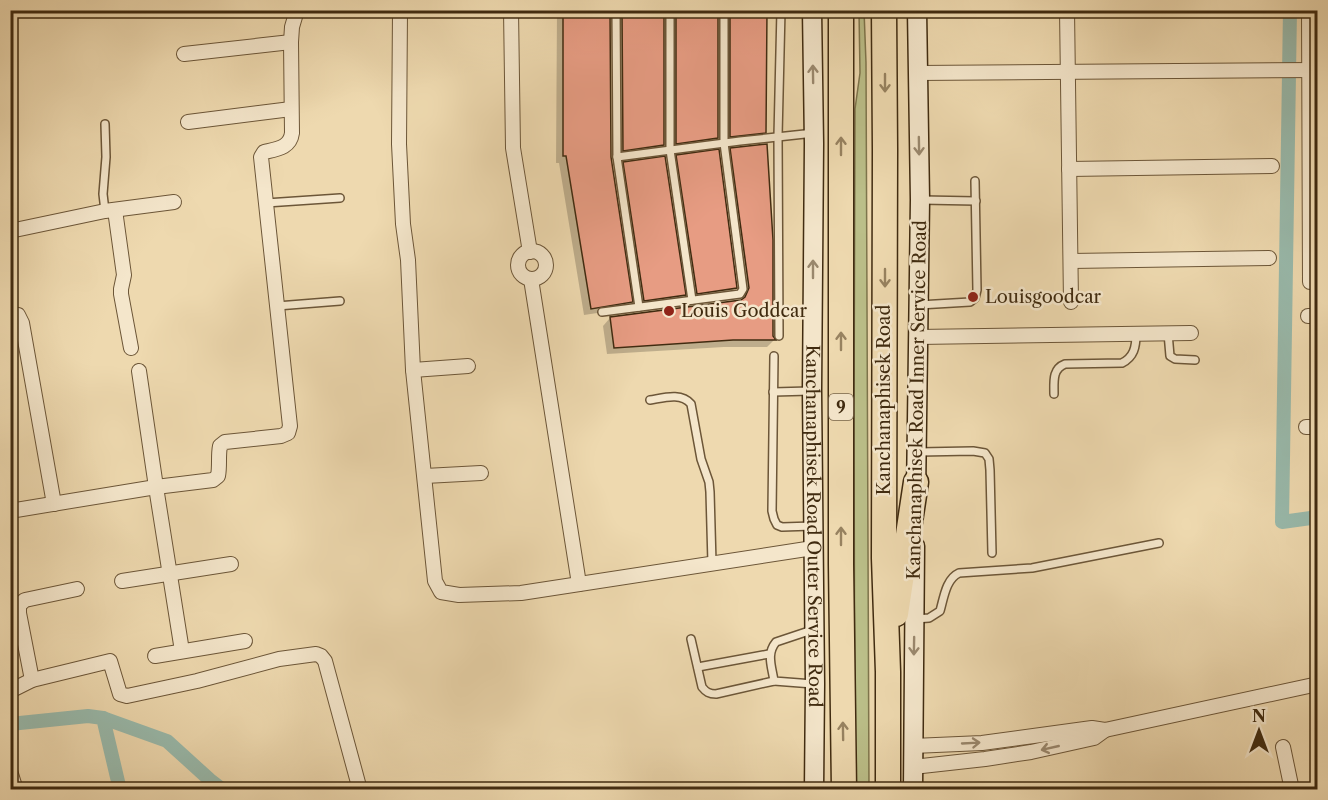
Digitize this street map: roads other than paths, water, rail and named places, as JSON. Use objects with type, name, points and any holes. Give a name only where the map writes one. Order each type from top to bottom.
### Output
[{"type":"highway","name":"9","points":[[841,17],[841,564],[844,789]]},
{"type":"highway","name":"Kanchanaphisek Road","points":[[884,18],[884,558],[888,672],[888,789]]},
{"type":"highway","points":[[888,672],[916,482]]},
{"type":"main road","name":"Kanchanaphisek Road Inner Service Road","points":[[913,789],[920,200],[917,17]]},
{"type":"main road","name":"Kanchanaphisek Road Outer Service Road","points":[[812,18],[814,789]]},
{"type":"street","points":[[10,511],[213,480],[218,476],[220,468],[219,446],[225,442],[281,436],[288,433],[290,426],[261,157],[264,152],[281,148],[291,140],[291,42],[297,10]]},
{"type":"street","points":[[400,10],[399,144],[403,224],[408,260],[413,370],[435,581],[441,592],[459,595],[521,593],[813,548]]},
{"type":"street","points":[[511,10],[513,141],[530,252]]},
{"type":"street","points":[[1067,10],[1071,303]]},
{"type":"street","points":[[1309,10],[1308,70],[1314,167],[1310,282],[1317,282]]},
{"type":"street","points":[[184,54],[291,42]]},
{"type":"street","points":[[917,73],[1308,70]]},
{"type":"street","points":[[188,122],[291,109]]},
{"type":"street","points":[[1069,169],[1272,166]]},
{"type":"street","points":[[10,231],[110,210],[174,202]]},
{"type":"street","points":[[110,210],[124,275],[121,294],[131,348]]},
{"type":"street","points":[[536,252],[544,258],[546,266],[540,278],[531,279],[523,276],[519,268],[520,259],[523,255],[536,252]]},
{"type":"street","points":[[1071,261],[1269,258]]},
{"type":"street","points":[[531,279],[579,584]]},
{"type":"street","points":[[10,314],[18,315],[22,323],[54,504]]},
{"type":"street","points":[[918,337],[1191,333]]},
{"type":"street","points":[[413,370],[468,366]]},
{"type":"street","points":[[139,371],[182,651]]},
{"type":"street","points":[[425,476],[481,473]]},
{"type":"street","points":[[122,581],[231,564]]},
{"type":"street","points":[[32,680],[18,605],[25,600],[77,589]]},
{"type":"street","points":[[155,656],[245,641]]},
{"type":"street","points":[[10,691],[32,680],[110,661],[120,694],[127,696],[197,681],[279,659],[316,654],[325,661],[360,789]]},
{"type":"street","points":[[913,746],[982,743],[1092,728],[1105,730],[1317,684]]},
{"type":"street","points":[[913,767],[1031,752],[1094,738],[1105,730]]},
{"type":"street","points":[[1283,747],[1292,789]]},
{"type":"street","points":[[10,771],[16,789]]},
{"type":"lane","points":[[616,10],[617,158],[639,307]]},
{"type":"lane","points":[[670,10],[670,150],[692,300]]},
{"type":"lane","points":[[602,312],[740,294],[743,290],[724,143],[724,10]]},
{"type":"lane","points":[[779,336],[778,136],[781,10]]},
{"type":"lane","points":[[105,124],[106,157],[103,194],[110,210]]},
{"type":"lane","points":[[617,158],[813,133]]},
{"type":"lane","points":[[918,305],[970,303],[975,298],[977,290],[975,181]]},
{"type":"lane","points":[[266,203],[340,198]]},
{"type":"lane","points":[[920,200],[976,201]]},
{"type":"lane","points":[[277,306],[340,301]]},
{"type":"lane","points":[[1168,333],[1170,356],[1175,359],[1195,360]]},
{"type":"lane","points":[[1054,394],[1055,370],[1059,366],[1122,363],[1133,354],[1136,334]]},
{"type":"lane","points":[[774,356],[772,511],[777,525],[782,527],[813,526]]},
{"type":"lane","points":[[773,392],[812,391]]},
{"type":"lane","points":[[650,400],[678,397],[687,399],[691,404],[701,459],[709,482],[712,563]]},
{"type":"lane","points":[[916,452],[973,451],[985,453],[989,459],[990,470],[992,553]]},
{"type":"lane","points":[[914,619],[929,618],[940,611],[952,576],[959,573],[1032,568],[1159,543]]},
{"type":"lane","points":[[774,681],[769,654],[772,647],[776,642],[814,629]]},
{"type":"lane","points":[[691,639],[702,687],[710,694],[774,681],[815,684]]},
{"type":"lane","points":[[698,667],[769,654]]},
{"type":"waterway","points":[[1290,10],[1282,522],[1318,517]]},
{"type":"waterway","points":[[10,724],[88,716],[103,718],[120,790]]},
{"type":"waterway","points":[[103,718],[167,741],[223,790]]},
{"type":"place","name":"Louisgoodcar","points":[[973,297]]},
{"type":"place","name":"Louis Goddcar","points":[[669,311]]}]
